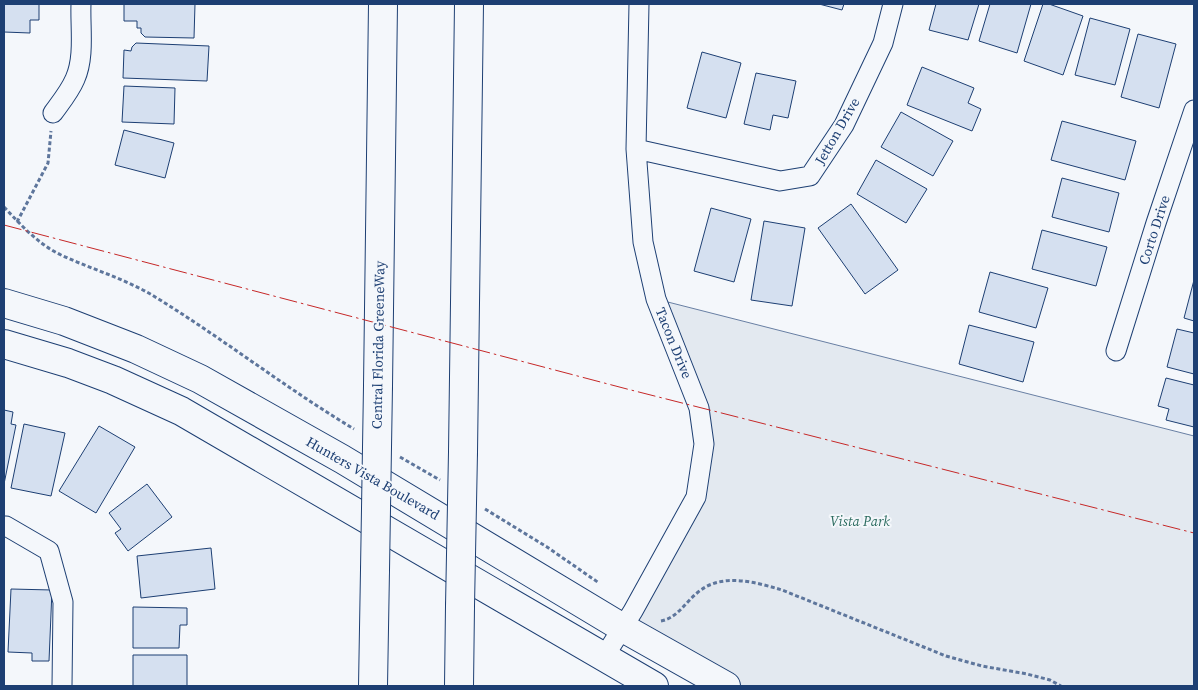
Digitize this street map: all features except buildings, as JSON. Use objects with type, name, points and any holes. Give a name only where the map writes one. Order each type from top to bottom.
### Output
[{"type":"main road","name":"Central Florida GreeneWay","points":[[373,686],[383,4]]},
{"type":"main road","points":[[459,686],[469,4]]},
{"type":"main road","name":"Hunters Vista Boulevard","points":[[4,303],[64,321],[136,349],[200,380],[628,619],[726,686]]},
{"type":"main road","points":[[4,344],[68,363],[113,380],[181,411],[654,686]]},
{"type":"street","points":[[53,113],[76,78],[80,54],[81,4]]},
{"type":"street","name":"Tacon Drive","points":[[604,657],[628,619],[696,497],[704,444],[699,408],[656,299],[643,242],[636,149],[639,4]]},
{"type":"street","name":"Jetton Drive","points":[[636,149],[780,181],[810,176],[844,125],[883,43],[893,4]]},
{"type":"street","name":"Corto Drive","points":[[1116,351],[1194,110]]},
{"type":"street","points":[[4,526],[49,551],[63,602],[62,686]]},
{"type":"path","points":[[17,222],[48,163],[53,113]]},
{"type":"path","points":[[4,207],[36,239],[60,255],[150,294],[221,340],[319,408],[361,433]]},
{"type":"path","points":[[395,454],[444,483]]},
{"type":"path","points":[[478,505],[547,547],[601,585]]},
{"type":"path","points":[[628,619],[663,621],[679,612],[697,592],[710,585],[733,580],[756,582],[782,590],[946,656],[982,666],[1027,674],[1050,680],[1061,686]]},
{"type":"green space","name":"Vista Park","points":[[656,299],[1194,436],[1194,686],[726,686],[623,628],[696,497],[704,444]]},
{"type":"power","points":[[4,225],[627,389],[1194,533]]}]
